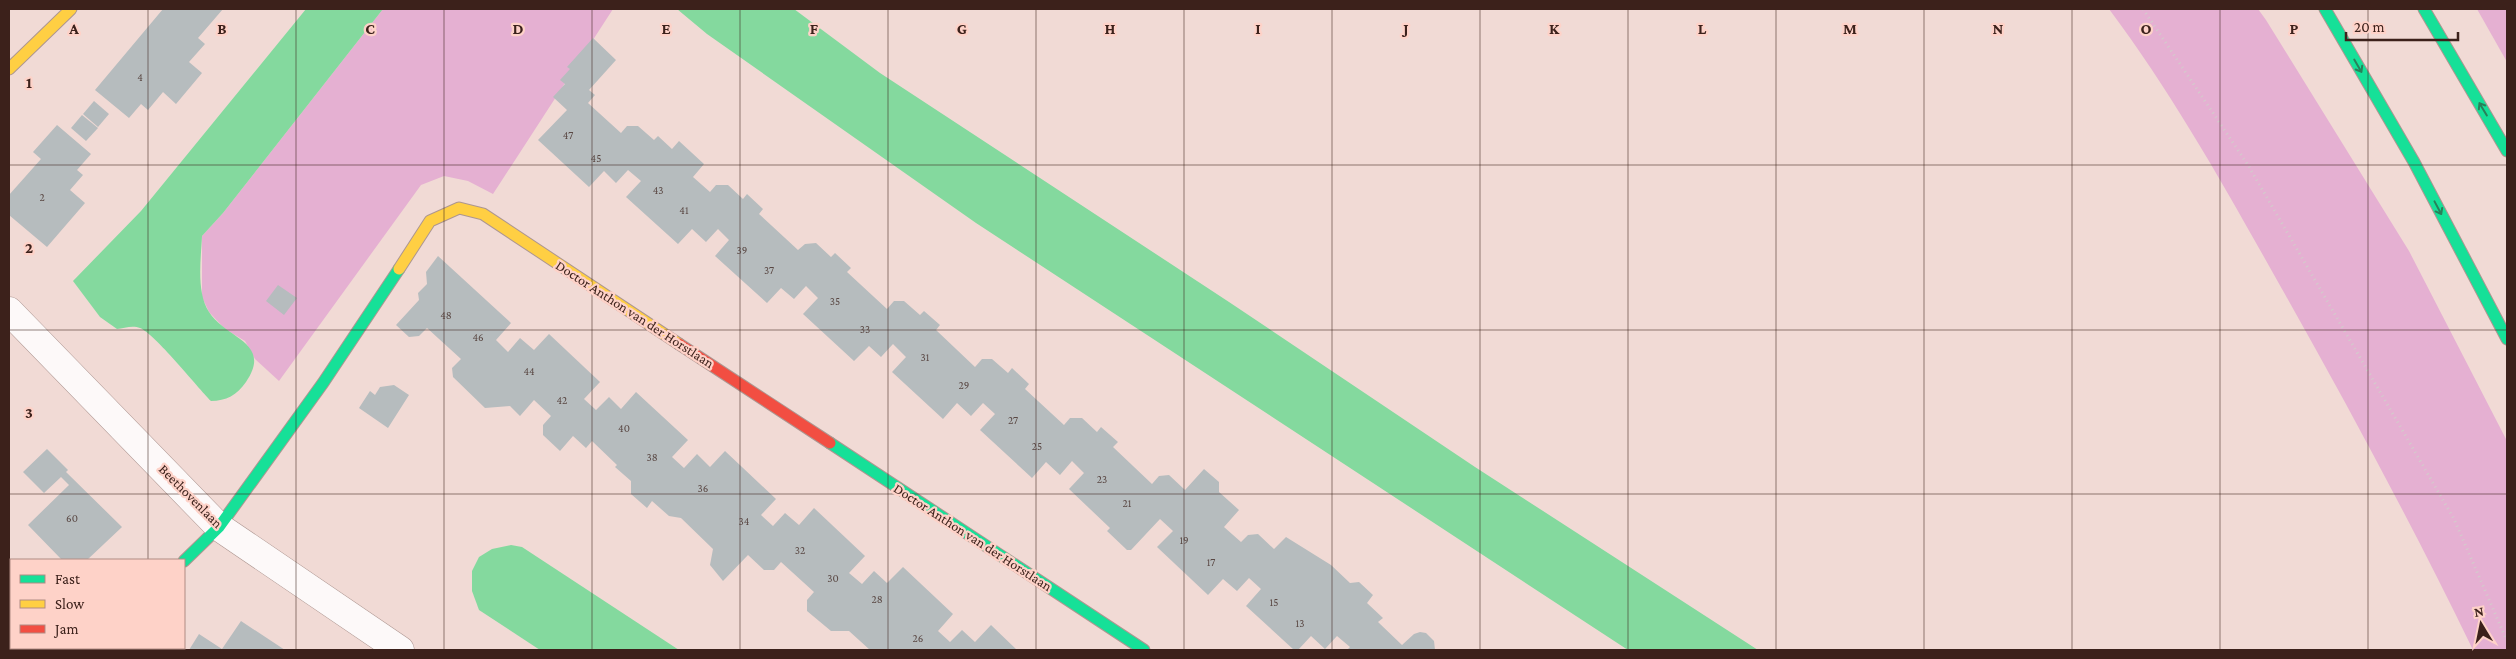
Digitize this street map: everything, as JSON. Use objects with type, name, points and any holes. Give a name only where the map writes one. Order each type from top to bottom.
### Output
[{"type":"main road","points":[[9,69],[70,9]]},
{"type":"main road","points":[[2325,9],[2414,162],[2507,339]]},
{"type":"main road","points":[[2424,9],[2507,151]]},
{"type":"main road","name":"Doctor Anthon van der Horstlaan","points":[[185,560],[219,526],[323,383],[430,221],[459,208],[483,214],[1144,650]]},
{"type":"street","name":"Beethovenlaan","points":[[9,311],[219,526],[400,650]]},
{"type":"path","points":[[2143,9],[2248,165],[2454,519],[2507,641]]},
{"type":"shaded area","points":[[306,9],[383,9],[223,213],[202,236],[200,275],[205,304],[217,321],[251,349],[254,358],[253,369],[239,390],[222,400],[211,401],[147,332],[134,327],[117,329],[100,317],[73,281],[141,211]]},
{"type":"shaded area","points":[[383,9],[613,9],[493,194],[468,181],[444,176],[421,185],[279,381],[255,359],[245,341],[225,329],[209,312],[202,297],[202,236],[223,213]]},
{"type":"shaded area","points":[[677,9],[794,9],[880,73],[1229,302],[1475,467],[1758,650],[1628,650],[976,223],[707,34]]},
{"type":"shaded area","points":[[2109,9],[2258,9],[2266,20],[2409,251],[2507,441],[2507,650],[2473,650],[2428,559],[2332,378],[2241,217],[2179,111]]},
{"type":"shaded area","points":[[2477,9],[2507,9],[2507,62]]},
{"type":"shaded area","points":[[511,545],[522,547],[679,650],[540,650],[479,610],[472,591],[472,571],[479,557],[492,549]]},
{"type":"building","points":[[163,9],[223,9],[198,38],[205,44],[189,62],[202,73],[176,104],[163,92],[148,110],[141,104],[129,118],[95,90]]},
{"type":"building","points":[[593,38],[616,60],[589,90],[595,95],[588,103],[621,133],[627,126],[638,126],[654,140],[658,136],[672,149],[679,141],[704,164],[693,177],[710,192],[716,185],[728,185],[743,199],[747,194],[763,209],[759,214],[798,250],[805,244],[816,243],[831,257],[835,253],[851,268],[847,272],[887,309],[894,301],[904,301],[920,315],[924,311],[940,325],[936,330],[975,367],[982,359],[992,359],[1008,373],[1012,368],[1029,384],[1025,389],[1064,425],[1070,418],[1082,418],[1097,432],[1101,427],[1118,442],[1113,447],[1152,484],[1159,476],[1169,475],[1185,490],[1204,469],[1219,482],[1219,492],[1239,510],[1224,527],[1241,542],[1248,535],[1258,534],[1274,549],[1286,537],[1331,565],[1350,583],[1359,582],[1373,595],[1367,603],[1383,618],[1378,622],[1402,645],[1414,634],[1420,632],[1426,633],[1434,641],[1435,650],[1347,650],[1350,647],[1337,636],[1325,649],[1311,636],[1298,650],[1294,650],[1246,606],[1261,589],[1249,578],[1237,591],[1223,579],[1208,595],[1157,547],[1173,531],[1160,519],[1131,550],[1127,550],[1107,531],[1110,528],[1069,489],[1084,473],[1072,461],[1060,475],[1046,462],[1032,478],[980,430],[995,414],[983,403],[971,416],[957,403],[943,419],[892,372],[906,357],[893,344],[881,357],[869,346],[854,361],[803,314],[818,298],[806,286],[794,299],[781,288],[767,303],[715,256],[729,240],[718,229],[706,242],[692,229],[678,244],[626,197],[641,181],[628,170],[616,183],[604,171],[589,187],[538,140],[567,110],[553,97],[565,84],[560,80],[570,69],[567,67]]},
{"type":"building","points":[[94,101],[109,114],[98,127],[83,114]]},
{"type":"building","points":[[82,115],[98,128],[86,141],[71,128]]},
{"type":"building","points":[[57,125],[91,154],[77,170],[83,175],[70,190],[85,203],[47,247],[9,215],[9,195],[41,159],[33,152]]},
{"type":"building","points":[[438,256],[511,323],[496,340],[508,352],[520,338],[534,350],[549,334],[600,382],[584,399],[596,410],[609,397],[621,409],[636,392],[688,440],[672,457],[684,468],[697,454],[710,467],[725,451],[776,499],[761,515],[773,526],[785,513],[799,525],[814,508],[865,556],[849,573],[862,584],[874,571],[887,583],[903,567],[953,614],[938,631],[950,642],[962,630],[975,642],[991,625],[1017,650],[870,650],[849,631],[831,631],[807,611],[807,600],[814,592],[781,562],[774,570],[764,570],[748,555],[723,581],[710,565],[713,549],[681,518],[669,516],[652,501],[647,508],[631,494],[631,481],[615,467],[617,465],[592,441],[586,448],[573,436],[560,451],[543,435],[543,425],[551,416],[534,400],[520,416],[510,406],[485,408],[453,377],[452,368],[461,359],[427,328],[419,336],[409,337],[396,325],[419,300],[418,293],[427,284],[426,272]]},
{"type":"building","points":[[278,285],[297,298],[284,315],[266,301]]},
{"type":"building","points":[[394,385],[409,395],[388,428],[359,408],[370,391],[375,395],[380,387]]},
{"type":"building","points":[[47,449],[68,470],[66,472],[122,527],[88,559],[61,559],[28,525],[69,485],[61,477],[44,493],[23,472]]},
{"type":"building","points":[[241,621],[285,650],[189,650],[199,634],[222,649]]},
{"type":"traffic: fast","points":[[2325,9],[2414,162],[2507,339]]},
{"type":"traffic: fast","points":[[2424,9],[2507,151]]},
{"type":"traffic: fast","points":[[185,560],[219,527],[323,383],[399,269]]},
{"type":"traffic: fast","points":[[830,443],[1144,650]]},
{"type":"traffic: slow","points":[[9,69],[71,9]]},
{"type":"traffic: slow","points":[[399,269],[430,221],[459,208],[483,214],[679,344]]},
{"type":"traffic: jam","points":[[679,344],[830,443]]}]
